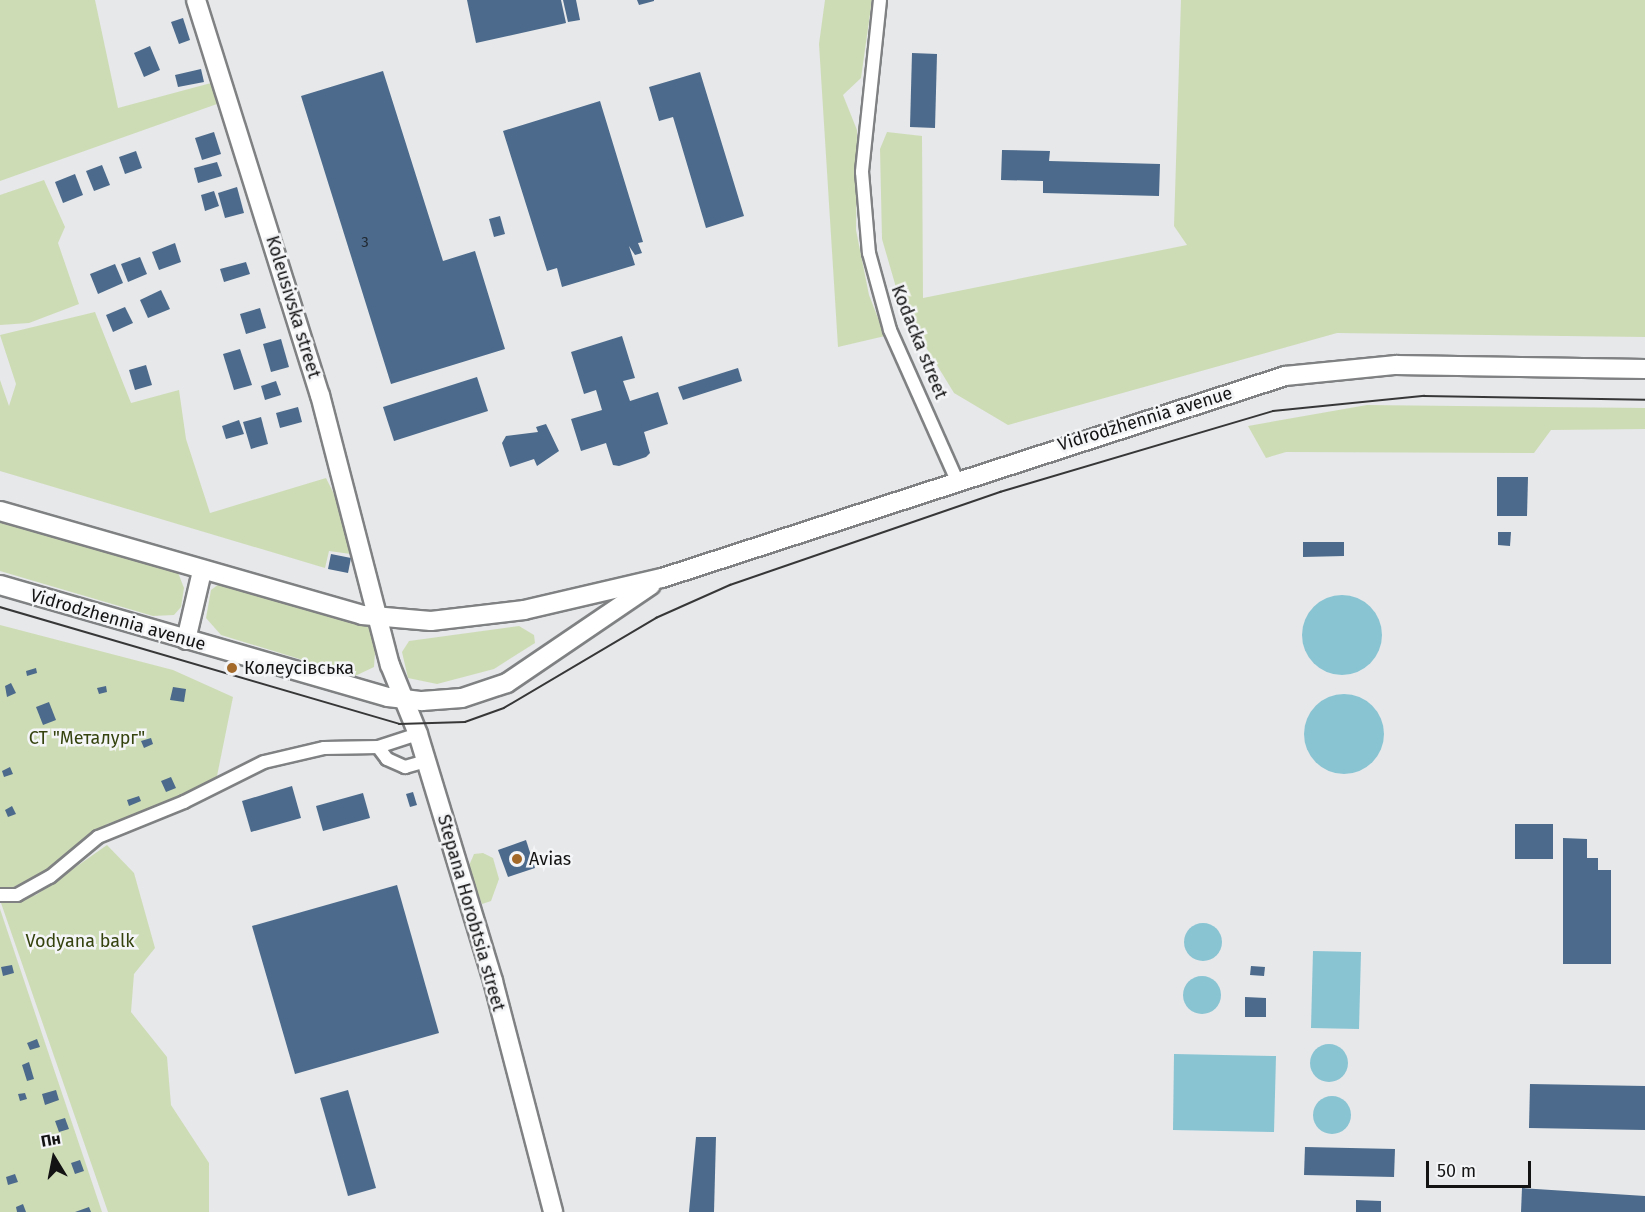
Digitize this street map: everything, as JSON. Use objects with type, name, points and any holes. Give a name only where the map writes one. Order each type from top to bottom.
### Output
[{"type":"street","name":"Koleusivska street","points":[[196,0],[320,395],[378,618]]},
{"type":"street","name":"Kodacka street","points":[[880,0],[862,172],[869,253],[890,330],[956,478]]},
{"type":"street","name":"Vidrodzhennia avenue","points":[[0,511],[202,572],[378,618],[431,621],[524,610],[662,578],[956,478],[1285,375],[1337,367],[1645,369]]},
{"type":"street","points":[[186,640],[202,572]]},
{"type":"street","name":"Vidrodzhennia avenue","points":[[0,585],[186,640],[404,699],[462,698],[507,683],[662,578]]},
{"type":"street","name":"Stepana Horobtsia street","points":[[378,618],[404,699],[418,734],[493,981],[553,1212]]},
{"type":"street","points":[[0,895],[17,895],[50,877],[98,837],[184,802],[264,762],[324,748],[378,747],[418,734]]},
{"type":"street","points":[[378,747],[395,764],[426,761]]},
{"type":"green space","points":[[0,0],[95,0],[118,108],[211,83],[217,104],[0,181]]},
{"type":"green space","points":[[825,0],[872,0],[861,78],[843,95],[857,130],[856,230],[869,295],[885,336],[838,347],[819,44]]},
{"type":"green space","points":[[1181,0],[1645,0],[1645,337],[1337,333],[1008,425],[954,393],[902,308],[882,239],[880,149],[887,132],[922,136],[923,298],[1187,245],[1174,226]]},
{"type":"green space","points":[[44,180],[65,227],[58,243],[79,304],[29,323],[0,325],[0,195]]},
{"type":"green space","points":[[95,312],[131,403],[179,390],[186,439],[210,513],[326,478],[348,522],[351,554],[329,551],[325,568],[0,471],[0,380],[9,406],[16,384],[0,335]]},
{"type":"green space","points":[[1367,405],[1645,408],[1645,429],[1551,430],[1534,453],[1286,452],[1266,458],[1248,426]]},
{"type":"green space","points":[[0,518],[177,570],[184,588],[181,607],[174,615],[153,616],[0,571]]},
{"type":"green space","points":[[219,584],[368,625],[376,637],[374,667],[355,676],[221,635],[206,618],[211,590]]},
{"type":"green space","name":"СТ \"Металург\"","points":[[0,625],[173,670],[233,697],[217,776],[181,798],[107,824],[50,871],[0,893]]},
{"type":"green space","points":[[519,626],[534,635],[535,643],[494,669],[437,684],[408,678],[402,652],[409,641]]},
{"type":"green space","name":"Vodyana balk","points":[[107,845],[134,873],[155,948],[134,974],[131,1012],[167,1057],[171,1105],[209,1163],[209,1212],[108,1212],[1,903],[36,895]]},
{"type":"green space","points":[[483,853],[493,858],[499,879],[491,901],[482,904],[468,868],[474,854]]},
{"type":"green space","points":[[0,909],[102,1212],[0,1212]]},
{"type":"water","points":[[1334,595],[1350,595],[1371,606],[1382,627],[1382,643],[1371,664],[1350,675],[1334,675],[1320,669],[1308,657],[1302,643],[1302,627],[1308,613],[1320,601]]},
{"type":"water","points":[[1336,694],[1352,694],[1373,705],[1384,726],[1384,742],[1373,763],[1352,774],[1336,774],[1322,768],[1310,756],[1304,742],[1304,726],[1310,712],[1322,700]]},
{"type":"water","points":[[1203,923],[1217,928],[1222,942],[1217,956],[1203,961],[1189,956],[1184,942],[1189,928]]},
{"type":"water","points":[[1313,951],[1361,952],[1359,1029],[1311,1028]]},
{"type":"water","points":[[1202,976],[1216,981],[1221,995],[1216,1009],[1202,1014],[1188,1009],[1183,995],[1188,981]]},
{"type":"water","points":[[1329,1044],[1343,1049],[1348,1063],[1343,1077],[1329,1082],[1315,1077],[1310,1063],[1315,1049]]},
{"type":"water","points":[[1174,1054],[1276,1056],[1274,1132],[1173,1130]]},
{"type":"water","points":[[1332,1096],[1346,1101],[1351,1115],[1346,1129],[1332,1134],[1318,1129],[1313,1115],[1318,1101]]},
{"type":"building","points":[[467,0],[561,0],[566,23],[476,43]]},
{"type":"building","points":[[563,0],[576,0],[580,20],[568,22]]},
{"type":"building","points":[[637,0],[654,0],[654,1],[639,5]]},
{"type":"building","points":[[183,18],[190,40],[179,44],[171,22]]},
{"type":"building","points":[[150,46],[160,70],[144,77],[134,53]]},
{"type":"building","points":[[912,53],[937,54],[935,128],[910,127]]},
{"type":"building","points":[[201,69],[204,82],[178,87],[175,75]]},
{"type":"building","points":[[383,71],[443,261],[475,251],[505,349],[391,384],[301,96]]},
{"type":"building","points":[[700,72],[744,216],[706,228],[673,117],[659,121],[649,87]]},
{"type":"building","points":[[600,101],[643,242],[638,243],[642,253],[635,255],[629,246],[635,265],[562,287],[557,268],[547,271],[503,131]]},
{"type":"building","points":[[214,132],[221,154],[202,160],[195,138]]},
{"type":"building","points":[[1002,150],[1050,151],[1049,161],[1160,164],[1159,196],[1043,193],[1043,181],[1001,180]]},
{"type":"building","points":[[136,151],[142,168],[125,174],[119,157]]},
{"type":"building","points":[[217,162],[222,176],[198,183],[194,168]]},
{"type":"building","points":[[102,165],[110,185],[94,191],[86,171]]},
{"type":"building","points":[[75,174],[83,195],[63,203],[55,182]]},
{"type":"building","points":[[237,187],[244,213],[225,218],[218,193]]},
{"type":"building","points":[[214,191],[219,206],[205,211],[201,195]]},
{"type":"building","points":[[500,216],[505,234],[494,237],[489,219]]},
{"type":"building","points":[[175,243],[181,262],[159,270],[152,252]]},
{"type":"building","points":[[140,257],[147,274],[128,282],[121,264]]},
{"type":"building","points":[[246,262],[250,274],[224,282],[220,269]]},
{"type":"building","points":[[115,264],[123,283],[98,294],[90,274]]},
{"type":"building","points":[[161,290],[170,309],[148,318],[140,300]]},
{"type":"building","points":[[125,307],[133,323],[113,332],[106,315]]},
{"type":"building","points":[[260,308],[266,328],[246,334],[240,314]]},
{"type":"building","points":[[622,336],[635,378],[623,381],[630,401],[658,392],[668,424],[644,432],[650,453],[646,457],[619,466],[613,465],[606,443],[581,451],[571,419],[602,410],[596,390],[584,394],[571,352]]},
{"type":"building","points":[[281,339],[289,367],[271,372],[263,344]]},
{"type":"building","points":[[240,349],[252,385],[234,390],[223,354]]},
{"type":"building","points":[[146,365],[152,385],[135,390],[129,370]]},
{"type":"building","points":[[738,368],[742,381],[683,400],[678,387]]},
{"type":"building","points":[[477,377],[488,411],[394,441],[383,407]]},
{"type":"building","points":[[276,381],[281,395],[265,400],[261,386]]},
{"type":"building","points":[[298,407],[302,422],[280,428],[276,413]]},
{"type":"building","points":[[261,417],[268,444],[251,449],[243,422]]},
{"type":"building","points":[[239,420],[244,434],[226,439],[222,426]]},
{"type":"building","points":[[546,424],[559,451],[537,466],[534,459],[510,467],[502,443],[506,436],[538,432],[536,427]]},
{"type":"building","points":[[1497,477],[1528,477],[1527,516],[1497,516]]},
{"type":"building","points":[[1498,532],[1511,532],[1510,546],[1498,545]]},
{"type":"building","points":[[1303,542],[1344,542],[1344,556],[1303,557]]},
{"type":"building","points":[[331,554],[351,558],[348,573],[328,569]]},
{"type":"building","points":[[36,668],[37,673],[27,676],[26,671]]},
{"type":"building","points":[[11,683],[16,693],[7,697],[5,686]]},
{"type":"building","points":[[106,686],[107,692],[99,694],[97,688]]},
{"type":"building","points":[[173,687],[186,689],[184,702],[170,700]]},
{"type":"building","points":[[49,702],[56,720],[43,725],[36,707]]},
{"type":"building","points":[[151,738],[153,744],[144,748],[141,741]]},
{"type":"building","points":[[10,767],[13,774],[4,777],[2,771]]},
{"type":"building","points":[[171,777],[176,788],[166,792],[161,781]]},
{"type":"building","points":[[292,786],[301,818],[251,832],[242,801]]},
{"type":"building","points":[[413,792],[417,805],[410,807],[406,794]]},
{"type":"building","points":[[363,793],[370,818],[323,831],[316,806]]},
{"type":"building","points":[[139,796],[141,801],[129,806],[127,800]]},
{"type":"building","points":[[12,806],[16,814],[8,817],[5,810]]},
{"type":"building","points":[[1515,824],[1553,824],[1553,859],[1515,859]]},
{"type":"building","points":[[1563,838],[1587,839],[1587,858],[1598,858],[1598,870],[1611,870],[1611,964],[1563,964]]},
{"type":"building","name":"Avias","points":[[526,840],[535,868],[508,877],[498,850]]},
{"type":"building","points":[[397,885],[439,1033],[295,1074],[252,926]]},
{"type":"building","points":[[12,965],[14,973],[3,976],[1,967]]},
{"type":"building","points":[[1251,966],[1265,967],[1264,976],[1250,975]]},
{"type":"building","points":[[1245,997],[1266,998],[1266,1017],[1245,1017]]},
{"type":"building","points":[[37,1039],[40,1047],[30,1050],[27,1043]]},
{"type":"building","points":[[29,1062],[34,1079],[27,1081],[22,1065]]},
{"type":"building","points":[[1530,1084],[1645,1086],[1645,1130],[1529,1128]]},
{"type":"building","points":[[56,1090],[59,1100],[45,1105],[42,1094]]},
{"type":"building","points":[[348,1090],[376,1188],[348,1196],[320,1098]]},
{"type":"building","points":[[25,1093],[27,1099],[20,1101],[18,1094]]},
{"type":"building","points":[[65,1118],[69,1129],[59,1132],[55,1121]]},
{"type":"building","points":[[696,1137],[716,1137],[714,1212],[689,1212]]},
{"type":"building","points":[[1305,1147],[1395,1149],[1394,1177],[1304,1175]]},
{"type":"building","points":[[80,1160],[84,1171],[75,1174],[71,1163]]},
{"type":"building","points":[[15,1174],[18,1182],[8,1185],[6,1177]]},
{"type":"building","points":[[1522,1188],[1645,1196],[1645,1212],[1521,1212]]},
{"type":"building","points":[[1356,1200],[1381,1201],[1381,1212],[1356,1212]]},
{"type":"building","points":[[23,1204],[26,1212],[17,1212],[16,1207]]},
{"type":"building","points":[[89,1207],[91,1212],[75,1212]]},
{"type":"tram line","points":[[0,607],[399,724],[465,722],[504,708],[656,618],[730,585],[1000,492],[1273,411],[1424,396],[1645,400]]},
{"type":"place","name":"Колеусівська","points":[[232,668]]},
{"type":"place","name":"Avias","points":[[517,859]]}]
